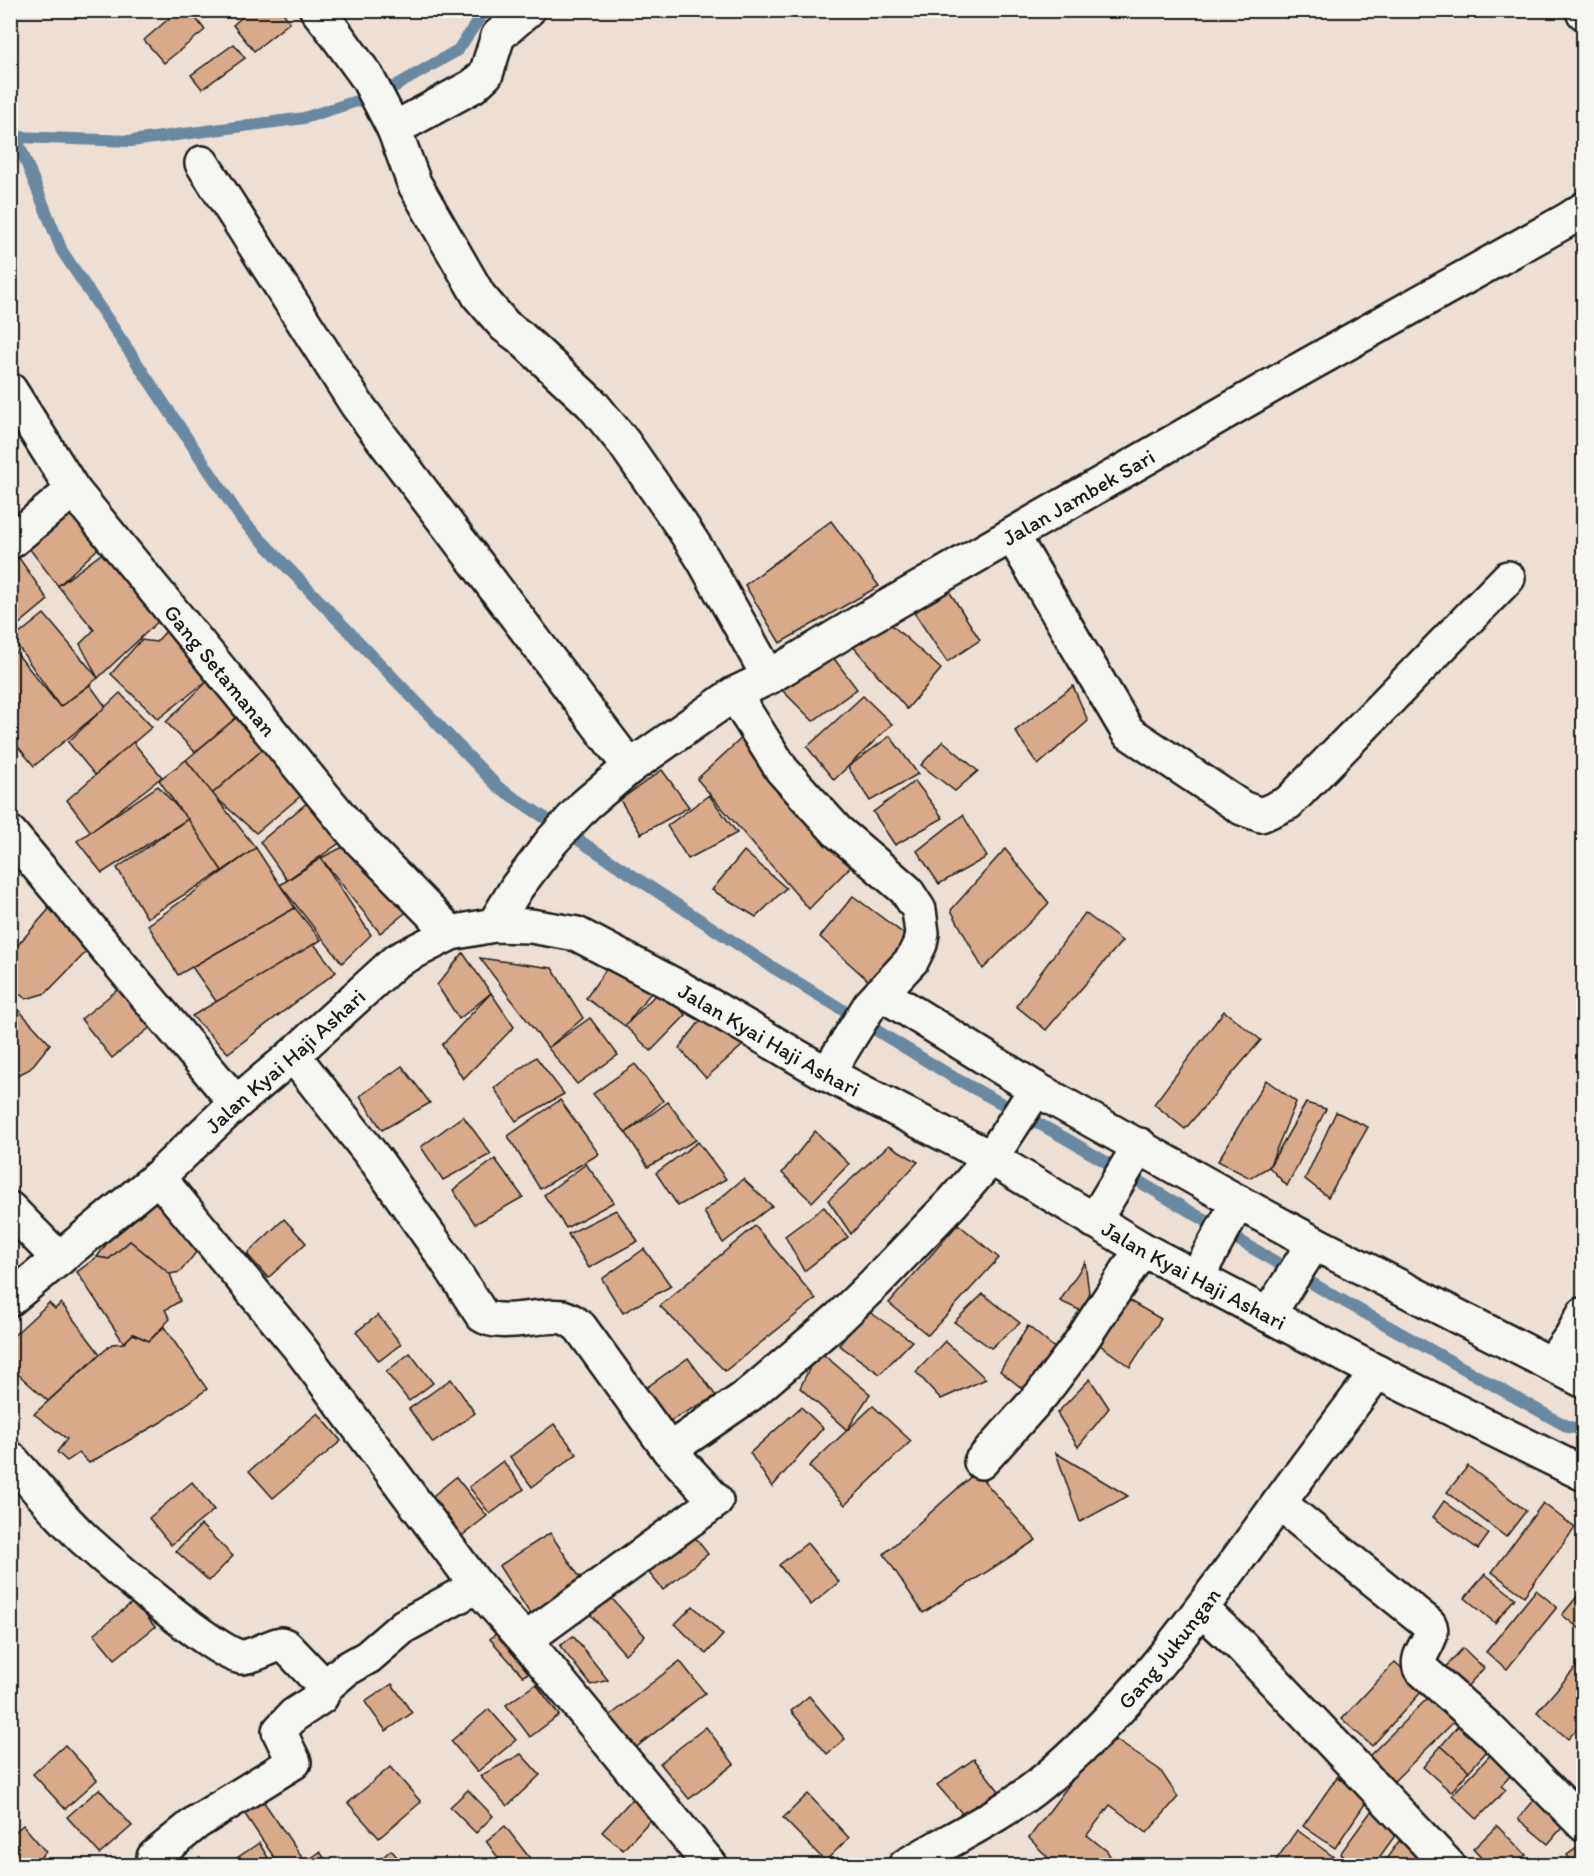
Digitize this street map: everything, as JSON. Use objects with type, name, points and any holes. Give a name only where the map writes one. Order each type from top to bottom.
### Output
[{"type":"street","points":[[317,10],[367,77],[391,124],[414,183],[479,296],[505,326],[520,337],[592,404],[624,442],[692,542],[770,677]]},
{"type":"street","points":[[391,124],[473,86],[486,74],[498,36],[528,10]]},
{"type":"street","points":[[202,163],[357,405],[630,767]]},
{"type":"street","name":"Jalan Jambek Sari","points":[[494,925],[517,887],[552,841],[585,805],[630,767],[734,694],[770,677],[859,622],[1584,209]]},
{"type":"street","name":"Gang Setamanan","points":[[10,390],[73,490],[357,837],[451,933]]},
{"type":"street","points":[[10,542],[73,490]]},
{"type":"street","points":[[1012,535],[1128,732],[1242,807],[1261,815],[1288,803],[1508,578]]},
{"type":"street","points":[[734,694],[782,770],[837,831],[906,890],[920,910],[922,933],[920,944],[912,960],[876,999],[833,1063]]},
{"type":"street","points":[[10,832],[236,1103]]},
{"type":"street","name":"Jalan Kyai Haji Ashari","points":[[10,1299],[158,1177],[236,1103],[293,1055],[396,961],[451,933],[494,925],[531,926],[577,934],[678,987],[833,1063],[997,1149],[1101,1208],[1142,1249],[1204,1266],[1275,1303],[1377,1372],[1584,1474]]},
{"type":"street","points":[[876,999],[1238,1202],[1584,1381]]},
{"type":"street","points":[[293,1055],[378,1163],[482,1315],[501,1320],[562,1317],[580,1327],[669,1450],[716,1501],[525,1640]]},
{"type":"street","points":[[669,1450],[749,1395],[838,1319],[875,1283],[953,1202],[997,1149],[1036,1089]]},
{"type":"street","points":[[1101,1208],[1140,1145]]},
{"type":"street","points":[[158,1177],[298,1346],[477,1586],[525,1640],[711,1866]]},
{"type":"street","points":[[1204,1266],[1238,1202]]},
{"type":"street","points":[[10,1209],[59,1259]]},
{"type":"street","points":[[1275,1303],[1314,1243]]},
{"type":"street","points":[[981,1462],[1063,1367],[1142,1249]]},
{"type":"street","points":[[1551,1364],[1571,1337],[1584,1314]]},
{"type":"street","name":"Gang Jukungan","points":[[905,1866],[999,1812],[1040,1785],[1088,1742],[1202,1610],[1377,1372]]},
{"type":"street","points":[[10,1458],[84,1539],[212,1643],[226,1652],[242,1657],[281,1644],[286,1646],[325,1687]]},
{"type":"street","points":[[1279,1503],[1430,1624],[1432,1632],[1419,1660],[1420,1668],[1490,1730],[1584,1825]]},
{"type":"street","points":[[157,1866],[154,1857],[197,1822],[294,1762],[279,1731],[294,1715],[321,1697],[325,1687],[345,1670],[368,1657],[405,1626],[477,1586]]},
{"type":"street","points":[[1202,1610],[1242,1647],[1449,1866]]},
{"type":"building","points":[[179,10],[189,10],[205,30],[164,63],[144,40]]},
{"type":"building","points":[[250,10],[281,10],[290,22],[254,51],[233,25]]},
{"type":"building","points":[[234,44],[245,58],[202,89],[191,75]]},
{"type":"building","points":[[72,506],[103,544],[58,586],[25,543]]},
{"type":"building","points":[[831,521],[879,586],[780,643],[745,585]]},
{"type":"building","points":[[108,549],[164,616],[98,678],[80,644],[94,630],[58,586]]},
{"type":"building","points":[[15,552],[48,600],[13,629],[10,627],[10,555]]},
{"type":"building","points":[[949,591],[980,640],[947,662],[911,608]]},
{"type":"building","points":[[44,614],[98,678],[60,707],[13,639]]},
{"type":"building","points":[[884,618],[941,669],[907,709],[852,645]]},
{"type":"building","points":[[171,626],[213,676],[158,719],[111,674],[141,640],[156,642]]},
{"type":"building","points":[[10,645],[60,707],[90,685],[106,707],[34,766],[10,737]]},
{"type":"building","points":[[829,652],[857,689],[813,721],[781,689]]},
{"type":"building","points":[[213,676],[242,713],[195,752],[166,722]]},
{"type":"building","points":[[1073,686],[1088,721],[1038,765],[1015,731]]},
{"type":"building","points":[[120,693],[152,727],[95,775],[68,742]]},
{"type":"building","points":[[863,696],[892,724],[834,780],[807,747]]},
{"type":"building","points":[[242,713],[269,744],[212,794],[186,760]]},
{"type":"building","points":[[744,736],[856,861],[809,909],[697,779]]},
{"type":"building","points":[[890,736],[918,774],[870,801],[848,767]]},
{"type":"building","points":[[943,741],[978,771],[955,791],[921,765]]},
{"type":"building","points":[[133,742],[162,777],[91,832],[67,800]]},
{"type":"building","points":[[269,744],[308,790],[256,833],[212,794]]},
{"type":"building","points":[[186,760],[256,848],[222,871],[159,780]]},
{"type":"building","points":[[662,770],[689,807],[641,834],[620,800]]},
{"type":"building","points":[[915,781],[943,818],[895,845],[873,812]]},
{"type":"building","points":[[158,786],[188,819],[102,873],[77,841]]},
{"type":"building","points":[[709,795],[737,833],[688,859],[667,826]]},
{"type":"building","points":[[314,797],[348,837],[287,880],[260,842]]},
{"type":"building","points":[[963,815],[987,857],[939,884],[917,851]]},
{"type":"building","points":[[188,819],[222,871],[147,918],[117,868]]},
{"type":"building","points":[[353,842],[414,906],[380,933],[321,858]]},
{"type":"building","points":[[256,848],[295,908],[178,975],[148,925]]},
{"type":"building","points":[[1005,849],[1049,903],[983,969],[951,910]]},
{"type":"building","points":[[744,851],[786,888],[756,917],[712,890]]},
{"type":"building","points":[[321,858],[371,935],[342,963],[280,885]]},
{"type":"building","points":[[853,896],[908,937],[871,983],[820,937]]},
{"type":"building","points":[[57,900],[93,945],[46,993],[26,999],[10,987],[10,954]]},
{"type":"building","points":[[295,908],[321,940],[218,1004],[192,967]]},
{"type":"building","points":[[1085,913],[1122,941],[1046,1030],[1016,1006]]},
{"type":"building","points":[[314,944],[336,972],[228,1053],[192,1016]]},
{"type":"building","points":[[463,953],[491,993],[459,1019],[437,985]]},
{"type":"building","points":[[480,958],[552,968],[583,1018],[548,1048]]},
{"type":"building","points":[[611,962],[653,990],[625,1026],[586,998]]},
{"type":"building","points":[[126,983],[157,1022],[112,1058],[81,1019]]},
{"type":"building","points":[[660,990],[686,1015],[651,1051],[625,1026]]},
{"type":"building","points":[[491,993],[514,1027],[463,1079],[442,1045]]},
{"type":"building","points":[[15,1006],[50,1044],[30,1069],[12,1078],[10,1076],[10,1011]]},
{"type":"building","points":[[1224,1011],[1261,1040],[1185,1129],[1154,1104]]},
{"type":"building","points":[[704,1016],[743,1045],[706,1078],[679,1048]]},
{"type":"building","points":[[590,1018],[618,1055],[577,1084],[548,1048]]},
{"type":"building","points":[[536,1057],[564,1094],[516,1121],[494,1088]]},
{"type":"building","points":[[635,1064],[663,1101],[626,1133],[593,1094]]},
{"type":"building","points":[[402,1066],[430,1103],[382,1130],[360,1096]]},
{"type":"building","points":[[1266,1080],[1296,1102],[1269,1167],[1250,1178],[1218,1161]]},
{"type":"building","points":[[560,1100],[599,1154],[540,1189],[508,1136]]},
{"type":"building","points":[[668,1102],[696,1140],[648,1167],[626,1133]]},
{"type":"building","points":[[1306,1103],[1326,1109],[1287,1186],[1269,1167]]},
{"type":"building","points":[[1336,1112],[1368,1127],[1328,1197],[1305,1179]]},
{"type":"building","points":[[463,1116],[491,1154],[443,1180],[421,1147]]},
{"type":"building","points":[[815,1131],[849,1164],[812,1202],[782,1173]]},
{"type":"building","points":[[698,1142],[726,1179],[678,1206],[656,1173]]},
{"type":"building","points":[[889,1145],[918,1162],[851,1234],[828,1200]]},
{"type":"building","points":[[495,1159],[523,1197],[475,1224],[453,1190]]},
{"type":"building","points":[[586,1164],[614,1202],[566,1228],[544,1195]]},
{"type":"building","points":[[743,1179],[772,1206],[723,1243],[704,1212]]},
{"type":"building","points":[[168,1198],[198,1250],[180,1272],[170,1274],[130,1241],[109,1259],[97,1257],[112,1236],[150,1199],[159,1206]]},
{"type":"building","points":[[824,1207],[848,1237],[804,1271],[785,1236]]},
{"type":"building","points":[[616,1210],[638,1241],[589,1268],[568,1234]]},
{"type":"building","points":[[284,1219],[306,1243],[268,1278],[247,1254]]},
{"type":"building","points":[[958,1224],[999,1258],[928,1335],[889,1303]]},
{"type":"building","points":[[755,1226],[816,1299],[725,1371],[660,1306]]},
{"type":"building","points":[[130,1241],[170,1274],[180,1301],[165,1310],[170,1319],[149,1341],[133,1334],[124,1343],[77,1272],[97,1257],[109,1259]]},
{"type":"building","points":[[644,1249],[671,1286],[623,1313],[602,1279]]},
{"type":"building","points":[[1085,1262],[1092,1316],[1060,1301]]},
{"type":"building","points":[[983,1294],[1020,1323],[991,1348],[954,1322]]},
{"type":"building","points":[[1128,1300],[1161,1319],[1130,1367],[1100,1345]]},
{"type":"building","points":[[49,1303],[55,1309],[61,1303],[100,1354],[48,1401],[10,1367],[10,1339]]},
{"type":"building","points":[[868,1311],[912,1341],[880,1374],[839,1345]]},
{"type":"building","points":[[378,1315],[401,1344],[379,1361],[356,1332]]},
{"type":"building","points":[[1028,1326],[1058,1351],[1028,1393],[1000,1371]]},
{"type":"building","points":[[164,1327],[207,1389],[163,1421],[89,1463],[79,1453],[67,1461],[57,1452],[67,1439],[34,1414],[112,1344],[124,1343],[133,1334],[149,1341]]},
{"type":"building","points":[[945,1341],[986,1379],[941,1399],[916,1372]]},
{"type":"building","points":[[818,1350],[870,1394],[847,1430],[800,1388]]},
{"type":"building","points":[[410,1353],[433,1383],[409,1401],[386,1372]]},
{"type":"building","points":[[688,1358],[716,1396],[668,1422],[646,1388]]},
{"type":"building","points":[[451,1379],[475,1413],[433,1443],[409,1409]]},
{"type":"building","points":[[1090,1379],[1109,1408],[1078,1447],[1057,1413]]},
{"type":"building","points":[[873,1406],[911,1441],[845,1505],[809,1466]]},
{"type":"building","points":[[801,1407],[823,1428],[772,1487],[750,1453]]},
{"type":"building","points":[[318,1413],[341,1441],[273,1498],[249,1471]]},
{"type":"building","points":[[554,1424],[577,1454],[532,1487],[510,1457]]},
{"type":"building","points":[[1056,1453],[1128,1496],[1080,1522]]},
{"type":"building","points":[[503,1461],[524,1489],[490,1514],[469,1487]]},
{"type":"building","points":[[1468,1466],[1526,1511],[1506,1537],[1447,1492]]},
{"type":"building","points":[[976,1472],[1036,1540],[923,1613],[884,1554]]},
{"type":"building","points":[[456,1477],[487,1516],[454,1542],[423,1504]]},
{"type":"building","points":[[192,1482],[214,1510],[171,1545],[149,1518]]},
{"type":"building","points":[[1444,1501],[1489,1534],[1478,1549],[1433,1517]]},
{"type":"building","points":[[1543,1503],[1575,1528],[1524,1596],[1492,1572]]},
{"type":"building","points":[[201,1525],[233,1556],[209,1581],[176,1551]]},
{"type":"building","points":[[691,1532],[708,1554],[663,1590],[645,1568]]},
{"type":"building","points":[[550,1533],[583,1582],[531,1615],[499,1566]]},
{"type":"building","points":[[807,1543],[839,1582],[811,1605],[779,1565]]},
{"type":"building","points":[[1485,1574],[1515,1598],[1495,1623],[1465,1598]]},
{"type":"building","points":[[1584,1588],[1584,1632],[1562,1615]]},
{"type":"building","points":[[1536,1590],[1557,1607],[1507,1669],[1486,1652]]},
{"type":"building","points":[[608,1594],[645,1636],[625,1654],[588,1612]]},
{"type":"building","points":[[134,1601],[155,1627],[115,1659],[94,1634]]},
{"type":"building","points":[[693,1606],[723,1635],[706,1654],[675,1624]]},
{"type":"building","points":[[499,1631],[534,1670],[523,1676],[490,1639]]},
{"type":"building","points":[[573,1636],[608,1680],[591,1685],[560,1646]]},
{"type":"building","points":[[1463,1648],[1484,1668],[1462,1692],[1440,1673]]},
{"type":"building","points":[[680,1661],[705,1693],[629,1753],[603,1721]]},
{"type":"building","points":[[1395,1662],[1424,1689],[1372,1746],[1342,1719]]},
{"type":"building","points":[[1578,1665],[1584,1670],[1584,1721],[1568,1739],[1537,1712]]},
{"type":"building","points":[[392,1684],[412,1713],[386,1731],[365,1702]]},
{"type":"building","points":[[536,1684],[559,1715],[530,1737],[506,1705]]},
{"type":"building","points":[[1432,1694],[1457,1719],[1391,1784],[1366,1759]]},
{"type":"building","points":[[809,1696],[845,1739],[827,1754],[791,1711]]},
{"type":"building","points":[[489,1709],[516,1740],[477,1772],[451,1741]]},
{"type":"building","points":[[1458,1726],[1487,1751],[1469,1771],[1441,1746]]},
{"type":"building","points":[[706,1727],[734,1764],[689,1799],[660,1763]]},
{"type":"building","points":[[1116,1740],[1160,1770],[1178,1797],[1147,1833],[1110,1805],[1087,1835],[1107,1851],[1116,1866],[1056,1866],[1029,1838],[1074,1778]]},
{"type":"building","points":[[65,1745],[97,1780],[65,1809],[33,1774]]},
{"type":"building","points":[[1441,1746],[1469,1771],[1451,1792],[1423,1767]]},
{"type":"building","points":[[1498,1747],[1519,1766],[1501,1786],[1506,1790],[1477,1819],[1452,1795]]},
{"type":"building","points":[[521,1754],[540,1775],[507,1806],[480,1776]]},
{"type":"building","points":[[974,1759],[999,1791],[967,1819],[937,1785]]},
{"type":"building","points":[[390,1767],[421,1802],[379,1838],[348,1803]]},
{"type":"building","points":[[1337,1777],[1369,1798],[1335,1848],[1303,1826]]},
{"type":"building","points":[[99,1789],[132,1826],[100,1854],[67,1817]]},
{"type":"building","points":[[468,1790],[493,1816],[476,1833],[450,1807]]},
{"type":"building","points":[[808,1794],[849,1838],[825,1861],[783,1818]]},
{"type":"building","points":[[259,1795],[305,1862],[320,1852],[330,1866],[280,1866],[240,1807]]},
{"type":"building","points":[[634,1797],[655,1815],[623,1850],[602,1832]]},
{"type":"building","points":[[1536,1798],[1566,1823],[1548,1844],[1518,1819]]},
{"type":"building","points":[[1372,1810],[1399,1830],[1373,1866],[1355,1866],[1340,1854]]},
{"type":"building","points":[[23,1825],[46,1852],[31,1866],[10,1866],[10,1836]]},
{"type":"building","points":[[505,1826],[534,1866],[504,1866],[486,1841]]},
{"type":"building","points":[[1497,1826],[1526,1855],[1515,1866],[1489,1866],[1473,1849]]},
{"type":"building","points":[[1297,1830],[1346,1866],[1272,1866]]},
{"type":"building","points":[[1399,1841],[1428,1862],[1425,1866],[1381,1866]]},
{"type":"building","points":[[259,1843],[273,1866],[225,1866]]},
{"type":"building","points":[[1584,1843],[1584,1866],[1574,1866],[1567,1855]]},
{"type":"building","points":[[391,1850],[405,1866],[373,1866]]},
{"type":"waterway","points":[[16,137],[131,141],[304,118],[385,92],[458,50],[485,10]]},
{"type":"waterway","points":[[10,133],[16,137],[62,251],[242,520],[498,787],[769,965],[953,1077],[1065,1138],[1322,1289],[1568,1427],[1584,1429]]}]
